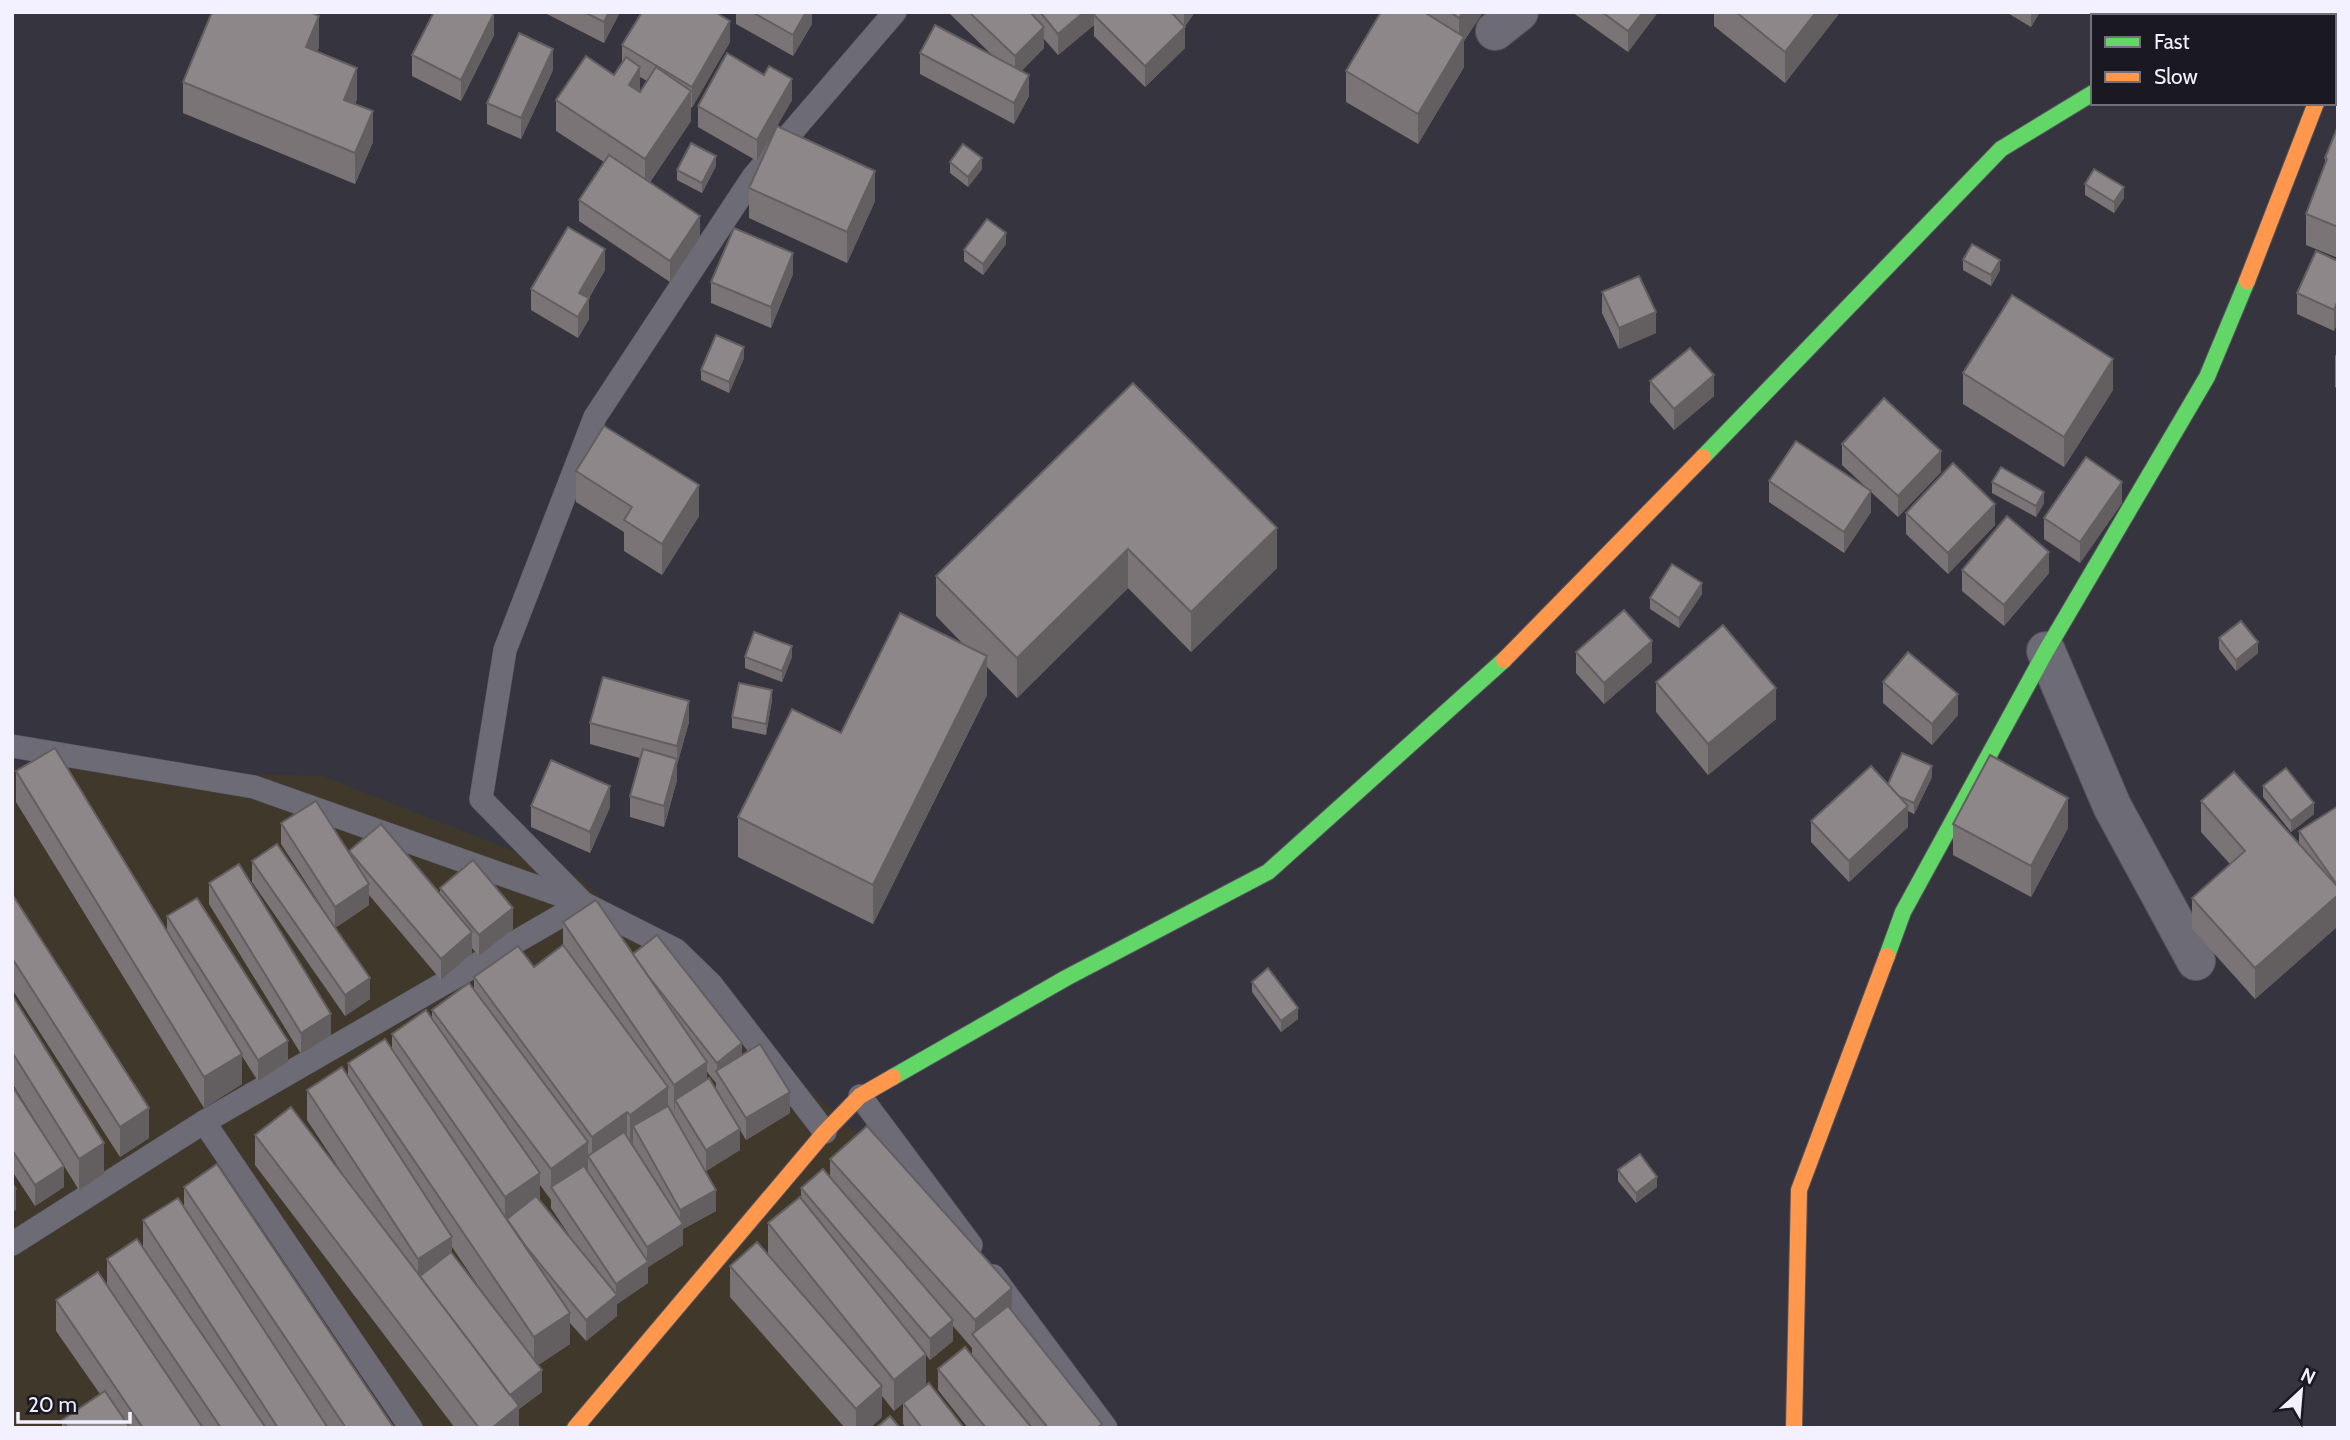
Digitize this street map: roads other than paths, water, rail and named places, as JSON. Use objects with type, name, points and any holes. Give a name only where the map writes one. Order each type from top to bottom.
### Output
[{"type":"street","points":[[575,1428],[825,1132],[860,1096],[1066,978],[1268,872],[1522,644],[2001,149],[2091,94]]},
{"type":"street","points":[[1794,1428],[1799,1190],[1903,912],[2046,651],[2207,377],[2315,105]]},
{"type":"street","points":[[2046,651],[2112,806],[2196,961]]},
{"type":"lane","points":[[583,903],[481,799],[505,650],[595,417],[754,177],[895,12]]},
{"type":"lane","points":[[12,746],[254,787],[583,903],[676,950],[710,984],[825,1132]]},
{"type":"lane","points":[[12,1244],[204,1122],[583,903]]},
{"type":"lane","points":[[860,1096],[1106,1428]]},
{"type":"lane","points":[[204,1122],[411,1428]]}]
